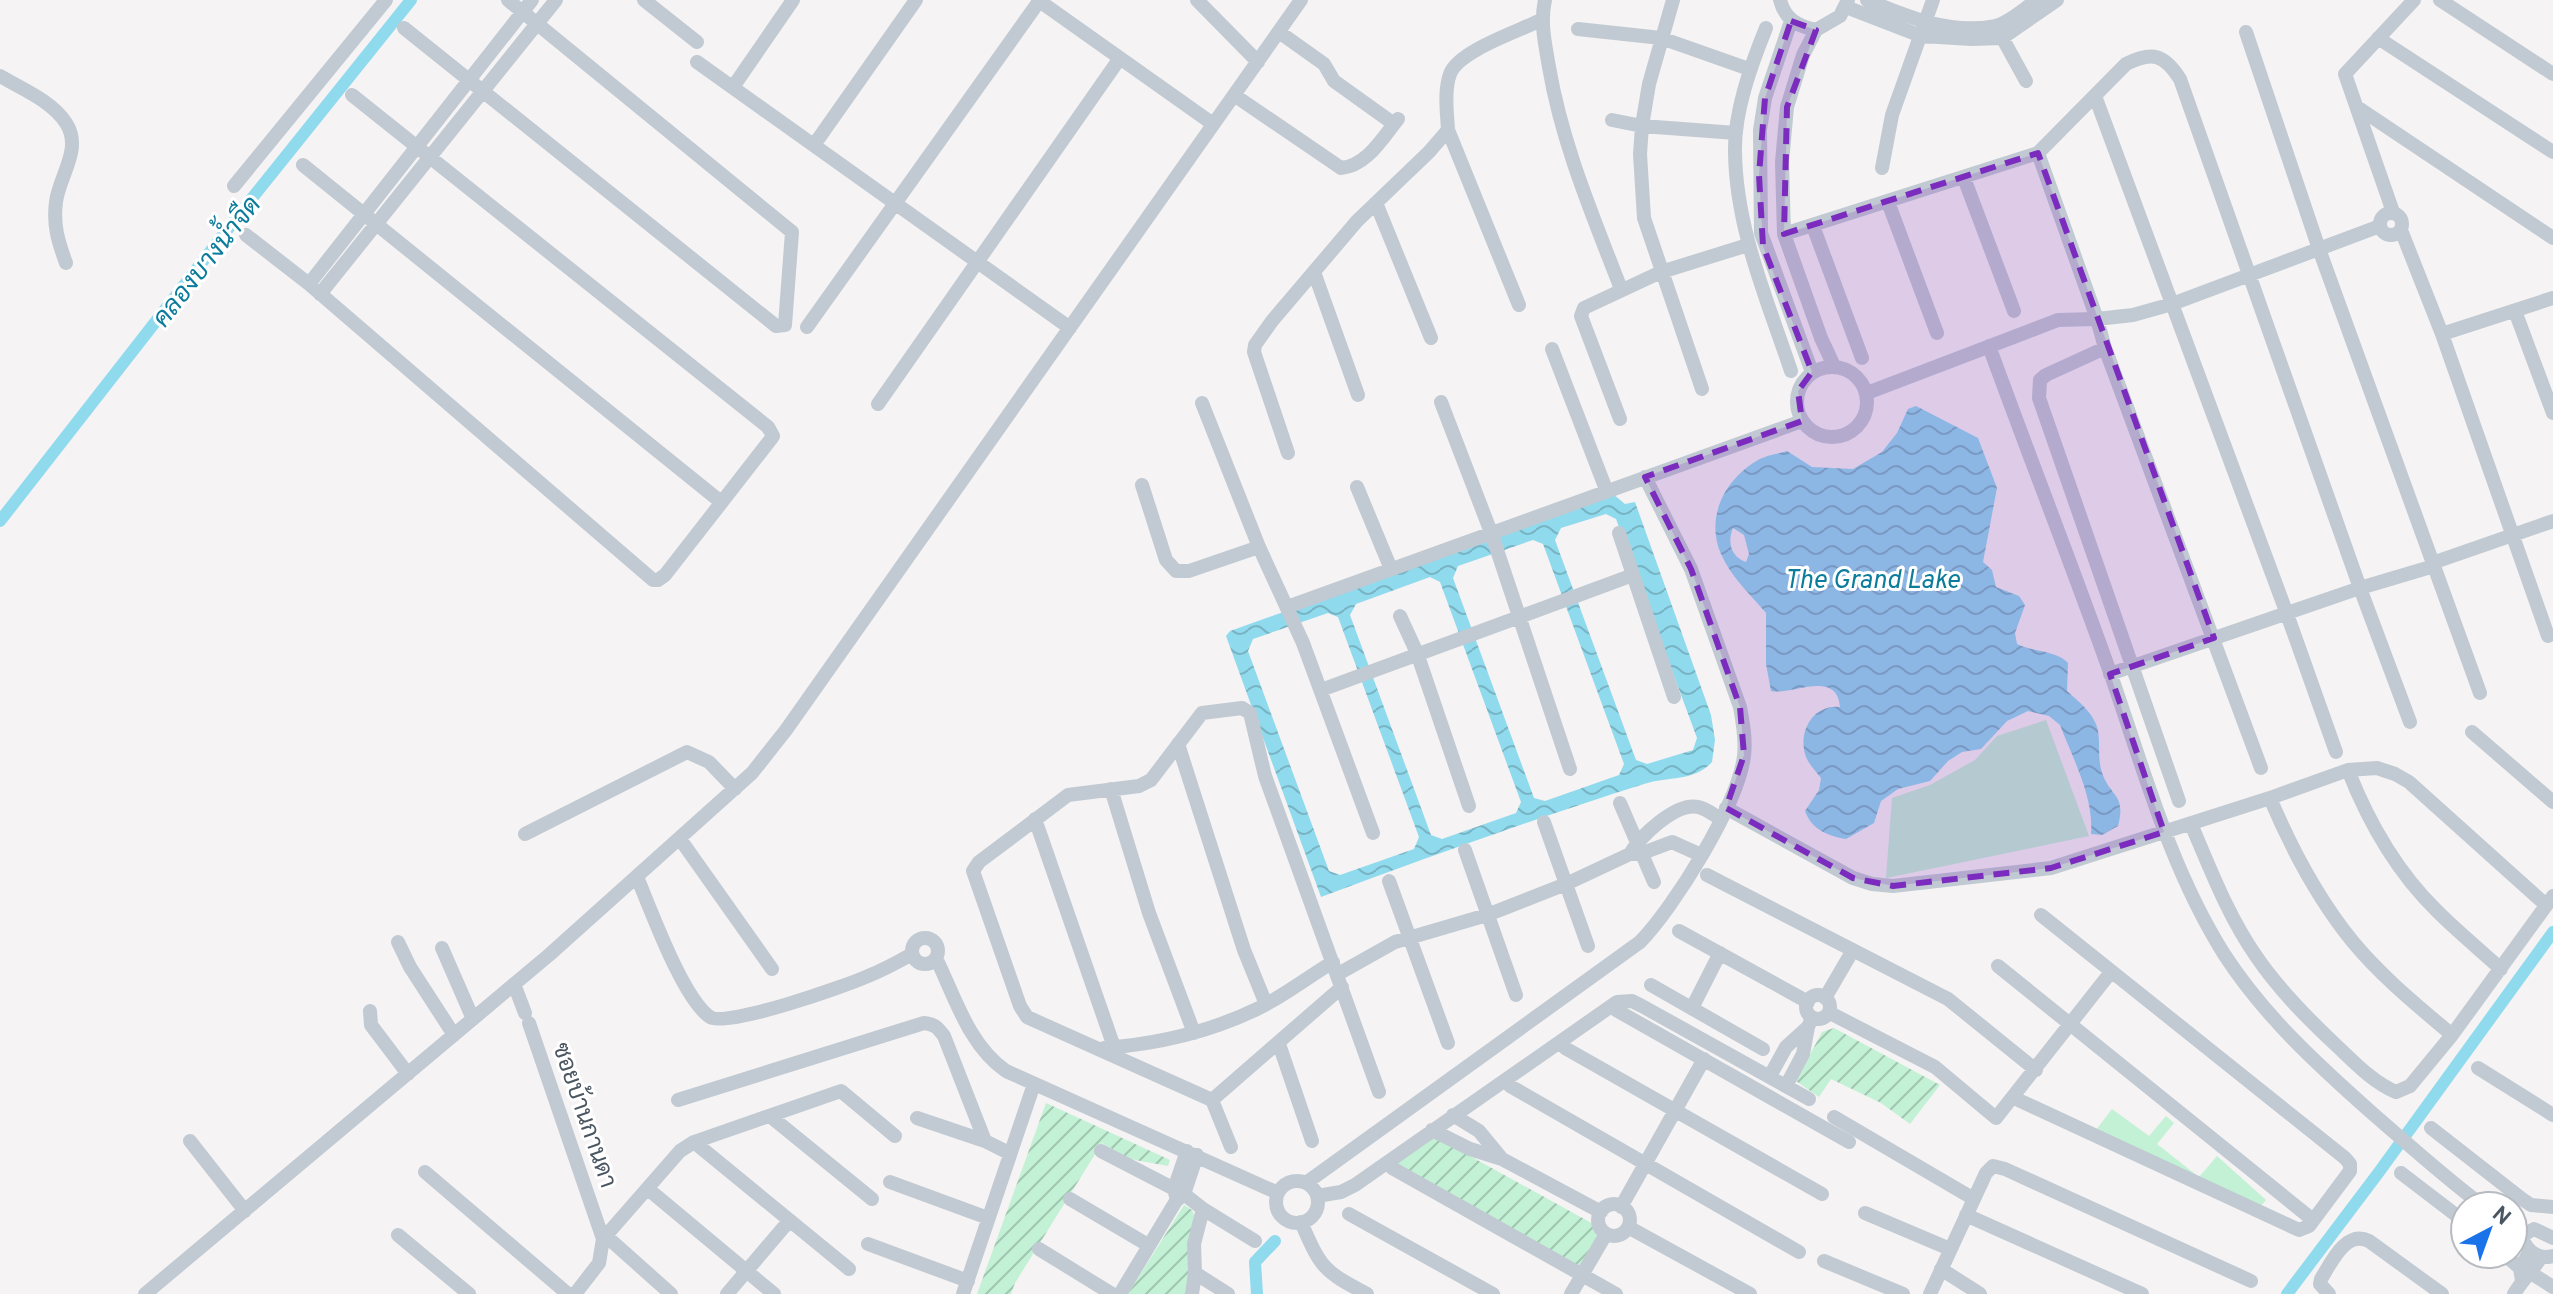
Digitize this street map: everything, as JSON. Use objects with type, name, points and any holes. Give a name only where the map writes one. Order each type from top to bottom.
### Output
[{"type":"street","points":[[234,186],[386,0]]},
{"type":"street","points":[[404,28],[776,326],[782,327],[787,323],[792,232],[537,23],[527,6],[508,0]]},
{"type":"street","points":[[314,289],[376,223],[556,0]]},
{"type":"street","points":[[644,0],[697,42]]},
{"type":"street","points":[[733,87],[793,0]]},
{"type":"street","points":[[814,145],[916,0]]},
{"type":"street","points":[[807,327],[1039,0],[1213,124]]},
{"type":"street","points":[[1197,0],[1258,62]]},
{"type":"street","points":[[145,1294],[514,984],[752,773],[780,738],[1301,0]]},
{"type":"street","points":[[1545,0],[1541,20],[1555,104],[1621,289]]},
{"type":"street","points":[[1673,0],[1649,84],[1642,126],[1640,154],[1644,218],[1702,389]]},
{"type":"street","points":[[1780,0],[1782,9],[1791,21],[1816,30]]},
{"type":"street","points":[[1867,0],[1922,29]]},
{"type":"street","points":[[1882,168],[1892,115],[1933,0]]},
{"type":"street","points":[[1999,32],[2037,0]]},
{"type":"street","points":[[1834,366],[1784,234],[1782,162],[1787,107],[1803,55],[1816,30],[1834,21],[1847,4],[1922,29],[1972,39],[1999,32],[2057,0]]},
{"type":"street","points":[[2414,0],[2345,71],[2345,76],[2393,212],[2402,219],[2401,230],[2442,334],[2548,636]]},
{"type":"street","points":[[2440,0],[2553,74]]},
{"type":"street","points":[[314,289],[364,214],[527,6]]},
{"type":"street","points":[[1519,305],[1448,130],[1447,101],[1450,75],[1462,57],[1541,20]]},
{"type":"street","points":[[1791,21],[1765,98],[1760,130],[1761,233],[1763,246],[1812,372]]},
{"type":"street","points":[[1766,28],[1749,69],[1734,150],[1738,196],[1748,245],[1791,371]]},
{"type":"street","points":[[1578,29],[1661,38],[1749,69]]},
{"type":"street","points":[[1234,95],[1341,168],[1355,165],[1371,152],[1396,121],[1334,81],[1324,64],[1279,32]]},
{"type":"street","points":[[1999,32],[2026,81]]},
{"type":"street","points":[[2246,32],[2319,249],[2480,693]]},
{"type":"street","points":[[2378,38],[2553,152]]},
{"type":"street","points":[[1784,234],[2038,153],[2126,64],[2142,56],[2157,56],[2170,64],[2180,79],[2410,722]]},
{"type":"street","points":[[878,404],[1120,58]]},
{"type":"street","points":[[697,62],[1070,328]]},
{"type":"street","points":[[0,76],[54,110],[69,127],[71,156],[56,197],[54,231],[66,263]]},
{"type":"street","points":[[246,235],[314,289],[647,577],[662,578],[771,439],[771,430],[352,95]]},
{"type":"street","points":[[2095,96],[2336,752]]},
{"type":"street","points":[[2356,107],[2553,238]]},
{"type":"street","points":[[1612,120],[1642,126],[1736,133]]},
{"type":"street","points":[[1288,453],[1254,352],[1255,345],[1357,221],[1448,130]]},
{"type":"street","points":[[2038,153],[2105,348],[2261,768]]},
{"type":"street","points":[[303,165],[721,502]]},
{"type":"street","points":[[1964,178],[2014,311]]},
{"type":"street","points":[[1888,202],[1937,333]]},
{"type":"street","points":[[1376,203],[1431,338]]},
{"type":"street","points":[[2393,212],[2383,215],[2382,231],[2392,235],[2401,230]]},
{"type":"street","points":[[1813,226],[1862,358]]},
{"type":"street","points":[[1867,393],[2058,320],[2133,315],[2172,304],[2380,226]]},
{"type":"street","points":[[1620,419],[1581,316],[1584,308],[1661,272],[1748,245]]},
{"type":"street","points":[[1314,272],[1358,395]]},
{"type":"street","points":[[2442,334],[2553,298]]},
{"type":"street","points":[[2515,311],[2553,413]]},
{"type":"street","points":[[1989,346],[2110,674],[2164,832],[2199,911],[2233,966],[2294,1040],[2461,1190]]},
{"type":"street","points":[[2105,348],[2056,369],[2040,380],[2039,398],[2179,801]]},
{"type":"street","points":[[1552,349],[1607,492]]},
{"type":"street","points":[[1834,366],[1856,375],[1867,393],[1863,419],[1847,434],[1824,436],[1813,432],[1802,421],[1796,403],[1798,391],[1812,372],[1834,366]]},
{"type":"street","points":[[2537,370],[2553,385]]},
{"type":"street","points":[[1441,402],[1499,555],[1570,769]]},
{"type":"street","points":[[1202,403],[1259,547],[1303,643],[1373,833]]},
{"type":"street","points":[[1287,608],[1802,421]]},
{"type":"street","points":[[1306,1183],[1640,942],[1668,910],[1724,813],[1737,785],[1744,755],[1740,707],[1691,569],[1645,477]]},
{"type":"street","points":[[1142,485],[1166,560],[1176,571],[1189,571],[1259,547]]},
{"type":"street","points":[[1357,487],[1391,569]]},
{"type":"street","points":[[2110,674],[2360,588],[2434,566],[2438,561],[2553,521]]},
{"type":"street","points":[[1619,533],[1674,697]]},
{"type":"street","points":[[1321,690],[1633,575]]},
{"type":"street","points":[[1400,616],[1417,653],[1469,806]]},
{"type":"street","points":[[1231,1147],[1212,1100],[1107,1048],[1033,1020],[1023,1012],[974,876],[975,866],[1074,792],[1139,786],[1151,780],[1202,713],[1242,708],[1250,713],[1265,776],[1379,1092]]},
{"type":"street","points":[[2472,732],[2553,802]]},
{"type":"street","points":[[1178,744],[1244,950],[1266,1004]]},
{"type":"street","points":[[525,834],[687,752],[709,762],[735,789]]},
{"type":"street","points":[[1635,850],[1665,819],[1683,808],[1698,807],[1724,813],[1853,878],[1872,884],[1893,886],[2029,872],[2191,824],[2348,770],[2377,768],[2409,782],[2549,900],[2452,1035],[2410,1086],[2396,1092],[2374,1078],[2302,1013],[2255,955],[2223,899],[2191,824]]},
{"type":"street","points":[[2348,770],[2374,827],[2405,873],[2435,909],[2501,969]]},
{"type":"street","points":[[1111,789],[1149,913],[1194,1033]]},
{"type":"street","points":[[2270,798],[2305,873],[2353,942],[2452,1035]]},
{"type":"street","points":[[1620,803],[1635,850],[1654,882]]},
{"type":"street","points":[[1035,819],[1107,1048]]},
{"type":"street","points":[[1544,822],[1588,946]]},
{"type":"street","points":[[680,839],[772,969]]},
{"type":"street","points":[[1107,1048],[1157,1043],[1194,1033],[1338,974],[1387,946],[1487,915],[1566,884],[1635,850],[1672,842],[1701,855]]},
{"type":"street","points":[[1465,850],[1516,995]]},
{"type":"street","points":[[1707,875],[1952,1001],[2036,1070]]},
{"type":"street","points":[[637,877],[686,985],[697,1004],[718,1021],[838,988],[912,954]]},
{"type":"street","points":[[1389,881],[1448,1043]]},
{"type":"street","points":[[2014,1098],[2295,1229],[2305,1229],[2348,1176],[2350,1168],[2348,1161],[2041,915]]},
{"type":"street","points":[[1679,931],[1808,1002]]},
{"type":"street","points":[[936,958],[923,964],[912,954],[912,946],[917,940],[929,938],[937,946],[936,958],[979,1046],[994,1063],[1034,1084],[1278,1193]]},
{"type":"street","points":[[398,942],[410,967],[454,1035]]},
{"type":"street","points":[[442,948],[473,1019]]},
{"type":"street","points":[[1770,1076],[1787,1046],[1810,1022],[1824,1019],[1853,950]]},
{"type":"street","points":[[1692,1008],[1720,953]]},
{"type":"street","points":[[1998,966],[2313,1220]]},
{"type":"street","points":[[1786,1086],[1803,1054],[1810,1022],[1808,1002],[1814,996],[1935,1067],[1994,1117],[1999,1117],[2111,972]]},
{"type":"street","points":[[1212,1100],[1279,1044],[1338,974]]},
{"type":"street","name":"ซอยบ้านกานดา","points":[[514,984],[603,1232]]},
{"type":"street","points":[[1651,985],[1763,1049]]},
{"type":"street","points":[[1317,1196],[1341,1192],[1355,1185],[1607,1007],[1624,1000],[1642,1006],[1809,1099]]},
{"type":"street","points":[[1616,1010],[1849,1142]]},
{"type":"street","points":[[370,1011],[371,1025],[408,1074]]},
{"type":"street","points":[[678,1100],[924,1023],[932,1024],[944,1036],[985,1141]]},
{"type":"street","points":[[1279,1044],[1312,1141]]},
{"type":"street","points":[[1565,1048],[1822,1194]]},
{"type":"street","points":[[1621,1207],[1704,1059]]},
{"type":"street","points":[[2478,1068],[2553,1115]]},
{"type":"street","points":[[868,1244],[966,1288],[1034,1084]]},
{"type":"street","points":[[1510,1086],[1799,1252]]},
{"type":"street","points":[[575,1294],[599,1263],[603,1232],[648,1189],[680,1151],[694,1142],[841,1091],[895,1136]]},
{"type":"street","points":[[1453,1115],[1479,1131],[1502,1159]]},
{"type":"street","points":[[770,1116],[872,1199]]},
{"type":"street","points":[[1834,1117],[1974,1199]]},
{"type":"street","points":[[917,1118],[985,1141],[1009,1153]]},
{"type":"street","points":[[2431,1128],[2531,1205],[2553,1207],[2547,1234]]},
{"type":"street","points":[[1432,1130],[1470,1149],[1502,1159],[1601,1212]]},
{"type":"street","points":[[190,1141],[245,1211]]},
{"type":"street","points":[[694,1142],[849,1269]]},
{"type":"street","points":[[1101,1151],[1255,1241]]},
{"type":"street","points":[[1120,1294],[1178,1194],[1192,1153]]},
{"type":"street","points":[[1930,1294],[1986,1173],[1993,1166],[2251,1281]]},
{"type":"street","points":[[1392,1168],[1616,1294]]},
{"type":"street","points":[[425,1172],[568,1294]]},
{"type":"street","points":[[2401,1173],[2449,1210]]},
{"type":"street","points":[[1293,1181],[1306,1183],[1317,1196],[1315,1213],[1294,1223],[1283,1217],[1277,1206],[1278,1193],[1293,1181]]},
{"type":"street","points":[[890,1182],[988,1218]]},
{"type":"street","points":[[648,1189],[774,1294]]},
{"type":"street","points":[[1070,1199],[1148,1245]]},
{"type":"street","points":[[1608,1206],[1621,1207],[1629,1216],[1628,1227],[1616,1236],[1606,1234],[1598,1221],[1601,1212],[1608,1206]]},
{"type":"street","points":[[1192,1294],[1194,1244],[1203,1209]]},
{"type":"street","points":[[1865,1213],[1950,1249]]},
{"type":"street","points":[[1349,1214],[1493,1294]]},
{"type":"street","points":[[1966,1215],[2142,1294]]},
{"type":"street","points":[[727,1294],[789,1221]]},
{"type":"street","points":[[1301,1222],[1316,1258],[1327,1272],[1345,1289],[1367,1294]]},
{"type":"street","points":[[1628,1227],[1750,1294]]},
{"type":"street","points":[[603,1232],[671,1294]]},
{"type":"street","points":[[1571,1294],[1606,1234]]},
{"type":"street","points":[[398,1235],[469,1294]]},
{"type":"street","points":[[2329,1294],[2320,1284],[2321,1279],[2348,1241],[2358,1237],[2369,1241],[2442,1294]]},
{"type":"street","points":[[1039,1249],[1112,1294]]},
{"type":"street","points":[[2541,1255],[2522,1279],[2553,1287]]},
{"type":"street","points":[[1824,1261],[1903,1294]]},
{"type":"street","points":[[1941,1269],[1980,1294]]},
{"type":"street","points":[[1195,1273],[1228,1294]]},
{"type":"highlighted area","points":[[1791,21],[1816,30],[1787,107],[1784,234],[2038,153],[2214,638],[2110,674],[2164,832],[2051,868],[1893,886],[1853,878],[1726,808],[1744,755],[1740,707],[1691,569],[1645,477],[1802,421],[1798,391],[1812,372],[1763,246],[1759,175],[1765,98]]},
{"type":"green space","points":[[2046,720],[2089,836],[1886,878],[1892,798],[1930,785],[1975,760],[1997,736]]},
{"type":"green space","points":[[1834,1028],[1940,1085],[1910,1124],[1881,1103],[1831,1079],[1819,1097],[1796,1081],[1822,1032]]},
{"type":"green space","points":[[1046,1103],[1170,1160],[1168,1166],[1130,1159],[1102,1143],[1011,1294],[977,1294]]},
{"type":"green space","points":[[2112,1109],[2149,1136],[2166,1116],[2174,1123],[2157,1144],[2199,1177],[2217,1156],[2266,1200],[2260,1207],[2096,1130]]},
{"type":"green space","points":[[1432,1135],[1595,1225],[1597,1237],[1581,1268],[1393,1164]]},
{"type":"green space","points":[[1184,1205],[1192,1210],[1195,1217],[1186,1294],[1128,1294]]},
{"type":"water","name":"The Grand Lake","points":[[1916,406],[1978,438],[1997,488],[1983,562],[1992,570],[1996,587],[2019,596],[2025,605],[2015,633],[2017,644],[2058,656],[2068,663],[2067,691],[2094,719],[2099,736],[2101,769],[2120,807],[2118,826],[2102,835],[2091,834],[2086,792],[2060,725],[2049,716],[2028,711],[2007,721],[1981,749],[1962,752],[1948,761],[1930,781],[1898,789],[1881,801],[1874,823],[1846,839],[1821,831],[1808,818],[1805,811],[1819,790],[1821,778],[1806,757],[1806,729],[1822,710],[1840,707],[1837,695],[1822,686],[1771,691],[1766,664],[1766,613],[1735,578],[1721,554],[1715,526],[1717,513],[1728,488],[1758,460],[1787,451],[1812,467],[1853,469],[1882,452],[1897,433],[1908,409]],"holes":[[[1733,528],[1744,535],[1749,554],[1746,562],[1737,557],[1731,544]]]},
{"type":"water","points":[[1613,494],[1625,504],[1635,502],[1711,715],[1715,740],[1712,762],[1689,776],[1653,782],[1604,797],[1321,897],[1226,636],[1230,631]],"holes":[[[1606,514],[1616,519],[1697,738],[1693,750],[1647,764],[1636,760],[1555,540],[1561,528]],[[1533,540],[1543,544],[1624,764],[1619,775],[1545,801],[1534,798],[1453,578],[1458,566]],[[1430,577],[1440,582],[1521,802],[1516,813],[1442,839],[1431,835],[1350,615],[1356,604]],[[1328,613],[1338,617],[1419,837],[1414,849],[1340,875],[1329,871],[1248,651],[1253,639]]]},
{"type":"waterway","name":"คลองบางน้ำจืด","points":[[0,521],[411,0]]},
{"type":"waterway","points":[[2287,1294],[2553,932]]},
{"type":"waterway","points":[[1257,1294],[1255,1262],[1275,1241]]}]
